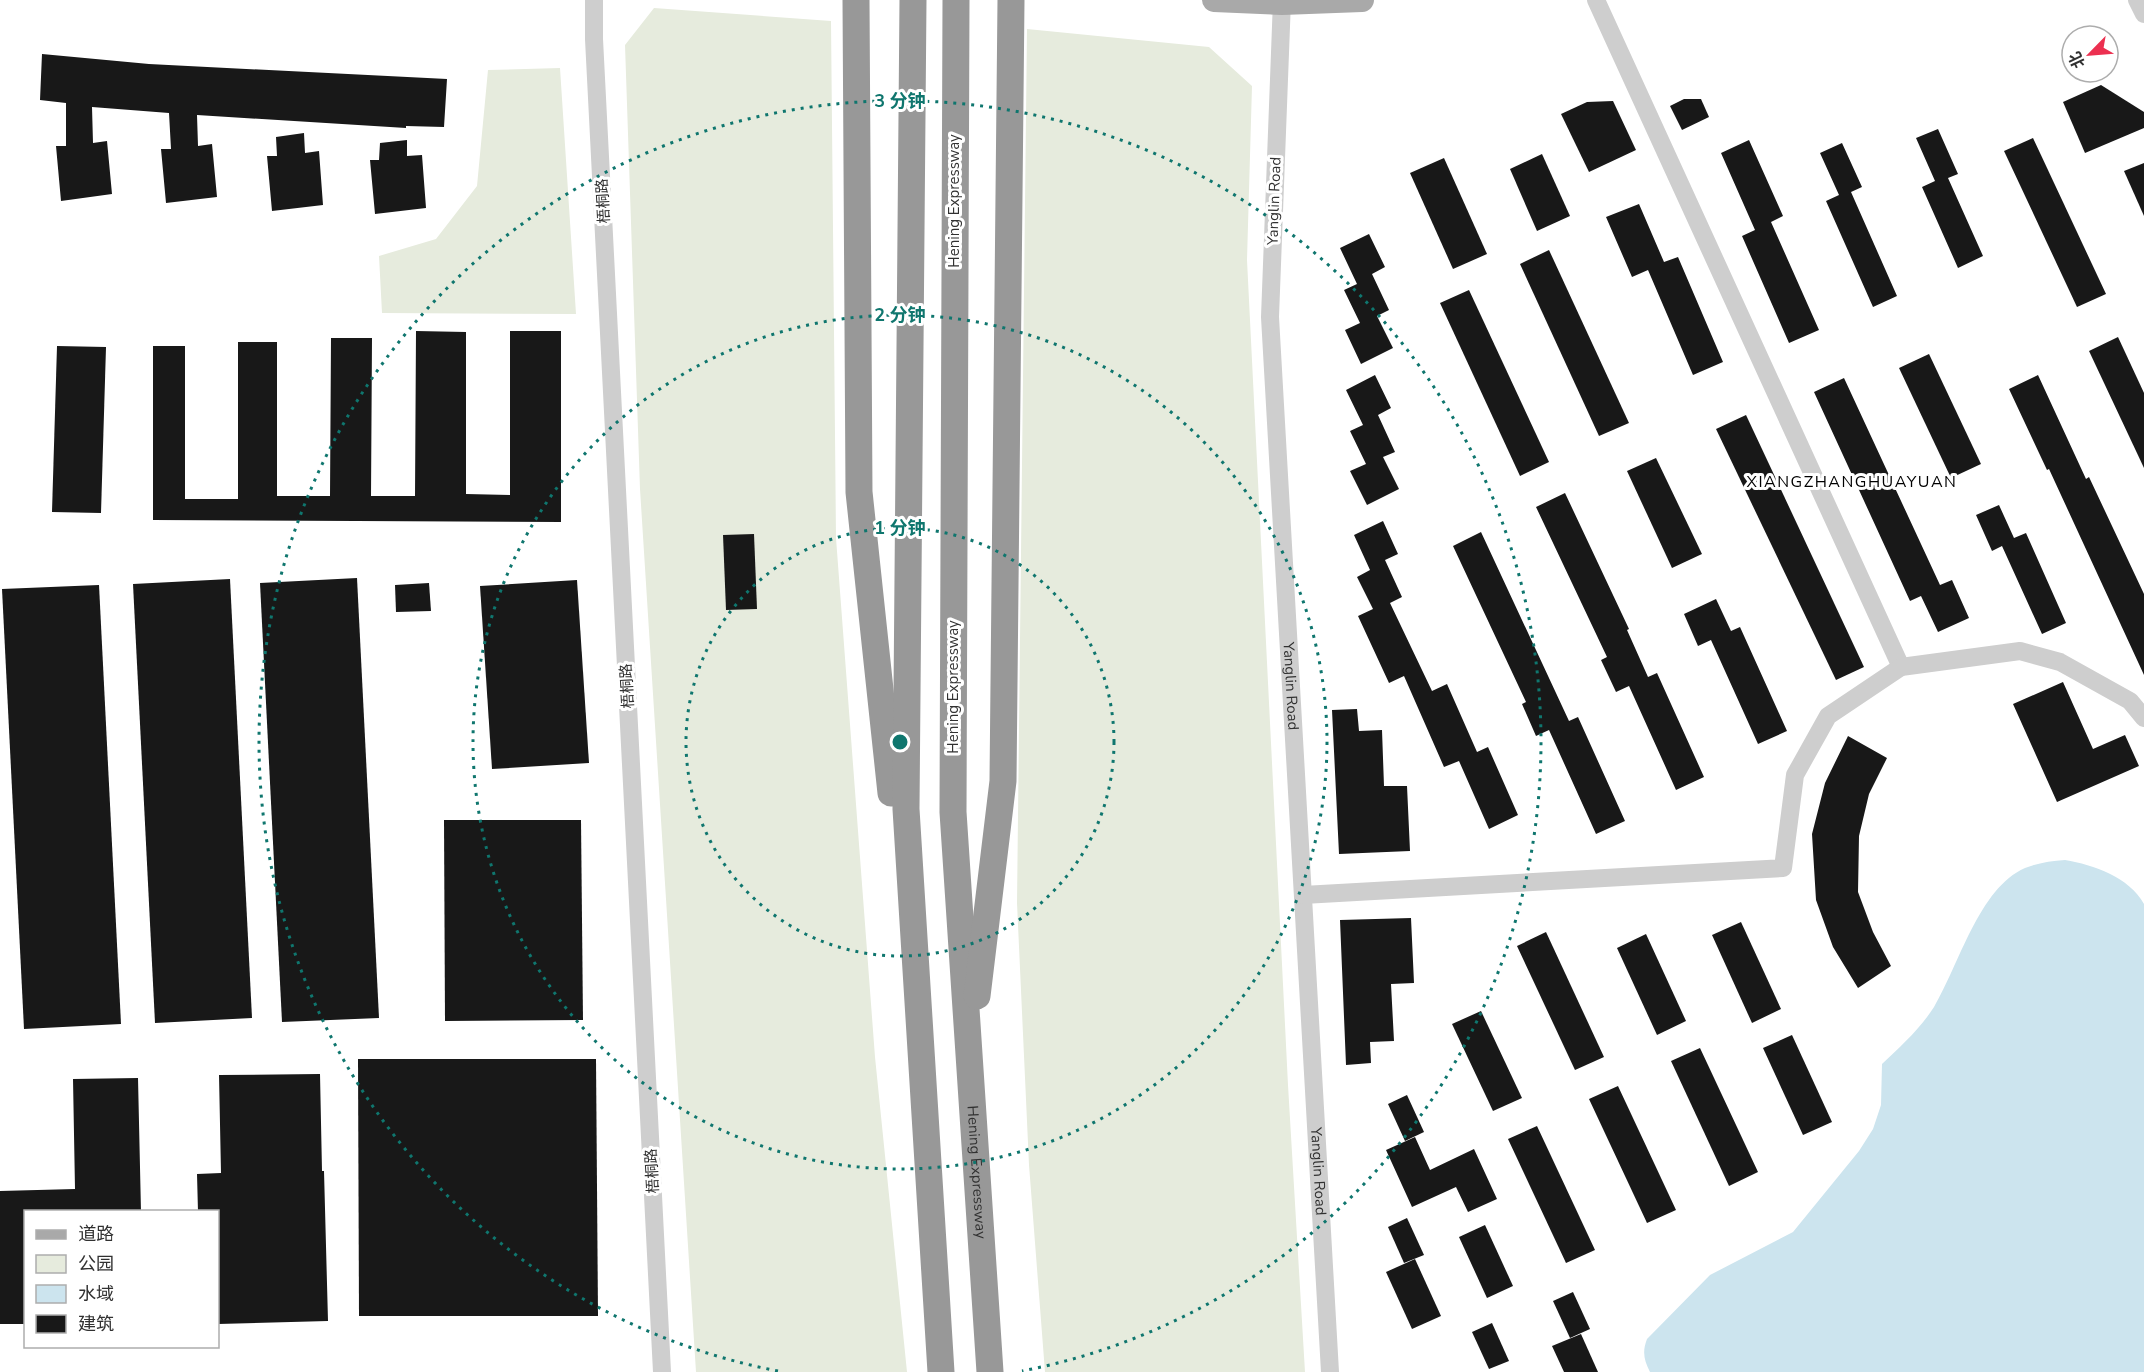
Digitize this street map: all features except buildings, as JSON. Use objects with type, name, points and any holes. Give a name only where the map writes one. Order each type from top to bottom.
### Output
[{"type":"highway","points":[[856,0],[859,492],[921,1056]]},
{"type":"highway","points":[[913,0],[906,809],[941,1372]]},
{"type":"highway","name":"Hening Expressway","points":[[956,0],[953,812],[990,1372]]},
{"type":"highway","points":[[969,1060],[1003,781],[1011,0]]},
{"type":"main road","points":[[1214,0],[1362,0]]},
{"type":"street","name":"梧桐路","points":[[594,0],[594,39],[662,1372]]},
{"type":"street","points":[[1596,0],[1901,667]]},
{"type":"street","points":[[2137,0],[2144,14]]},
{"type":"street","name":"Yanglin Road","points":[[1282,1],[1270,317],[1330,1372]]},
{"type":"street","points":[[1303,895],[1783,868],[1795,775],[1828,716],[1901,667],[2020,651],[2060,662],[2130,701],[2144,718]]},
{"type":"green space","points":[[654,8],[831,21],[836,538],[875,1057],[907,1372],[696,1372],[640,489],[625,45]]},
{"type":"green space","points":[[1027,29],[1209,47],[1252,86],[1247,260],[1288,1085],[1305,1372],[1045,1372],[1029,1165],[1017,903]]},
{"type":"green space","points":[[560,68],[576,314],[382,313],[379,256],[436,239],[477,186],[488,70]]},
{"type":"water","points":[[2065,860],[2110,874],[2129,886],[2144,904],[2144,1372],[1650,1372],[1644,1356],[1647,1339],[1710,1275],[1793,1232],[1859,1151],[1873,1129],[1881,1105],[1882,1064],[1929,1015],[1972,929],[1995,892],[2009,878],[2025,868],[2045,862]]},
{"type":"district","name":"XIANGZHANGHUAYUAN","points":[[1852,482]]}]
